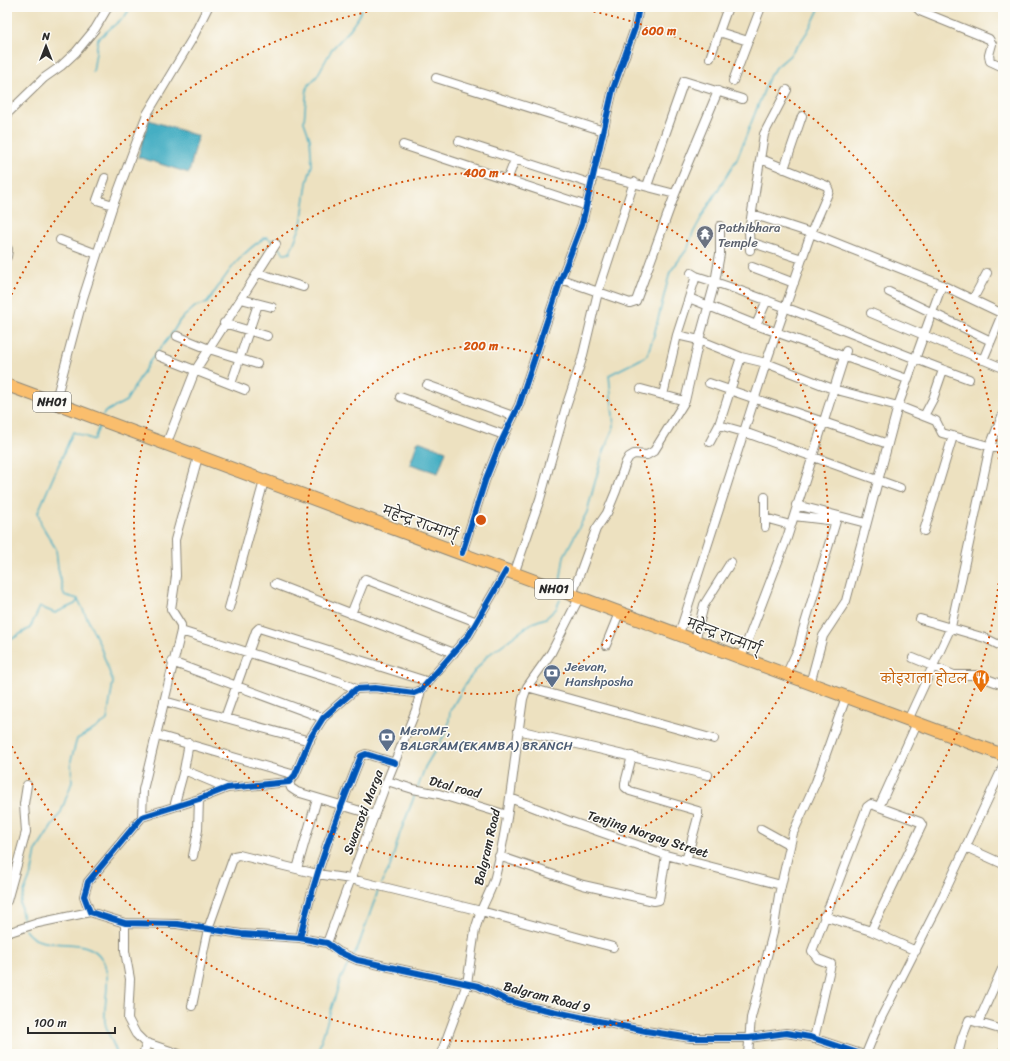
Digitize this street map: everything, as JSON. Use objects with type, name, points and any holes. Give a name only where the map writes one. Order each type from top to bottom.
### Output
[{"type":"highway","name":"महेन्द्र राज्मार्ग्","points":[[7,385],[1003,755]]},
{"type":"street","points":[[7,114],[44,78],[61,66],[76,52],[95,30],[108,7]]},
{"type":"street","points":[[55,403],[83,298],[126,162],[147,114],[192,39],[208,7]]},
{"type":"street","points":[[462,553],[485,481],[525,388],[561,279],[582,224],[613,89],[634,28],[639,7]]},
{"type":"street","points":[[710,58],[728,7]]},
{"type":"street","points":[[733,81],[761,7]]},
{"type":"street","points":[[916,7],[920,11],[989,39],[992,44],[989,55],[990,61],[1003,67]]},
{"type":"street","points":[[719,32],[748,41]]},
{"type":"street","points":[[436,78],[604,131]]},
{"type":"street","points":[[647,186],[684,81],[742,99]]},
{"type":"street","points":[[787,90],[764,134],[749,231],[750,246],[802,259]]},
{"type":"street","points":[[561,279],[630,304],[636,301],[675,194],[718,91]]},
{"type":"street","points":[[784,169],[802,116]]},
{"type":"street","points":[[459,141],[592,184]]},
{"type":"street","points":[[403,145],[587,206]]},
{"type":"street","points":[[679,634],[766,363],[811,233],[829,191],[829,188],[761,159]]},
{"type":"street","points":[[507,180],[516,160]]},
{"type":"street","points":[[594,173],[634,182],[675,194]]},
{"type":"street","points":[[105,178],[97,200],[113,205]]},
{"type":"street","points":[[181,631],[338,681],[356,689],[375,688],[414,693],[421,690],[454,653],[477,622],[510,572],[540,499],[566,407],[582,359],[598,292],[634,182]]},
{"type":"street","points":[[752,214],[811,233],[942,285],[1003,313],[983,360]]},
{"type":"street","name":"Balgram Road","points":[[441,1054],[467,984],[475,930],[494,879],[510,798],[523,699],[528,687],[551,653],[575,597],[596,529],[607,513],[612,502],[626,462],[634,454],[647,455],[654,451],[685,401],[699,340],[715,282],[720,254],[720,226]]},
{"type":"street","points":[[60,240],[97,254]]},
{"type":"street","points":[[166,445],[195,371],[224,323],[276,244]]},
{"type":"street","points":[[752,267],[794,283]]},
{"type":"street","points":[[258,273],[303,287]]},
{"type":"street","points":[[973,299],[987,273]]},
{"type":"street","points":[[663,395],[689,298],[693,274],[786,306],[914,360],[969,379]]},
{"type":"street","points":[[810,684],[823,636],[846,601],[898,406],[942,285]]},
{"type":"street","points":[[889,292],[991,341]]},
{"type":"street","points":[[689,298],[756,325],[845,354],[908,379]]},
{"type":"street","points":[[241,299],[272,307]]},
{"type":"street","points":[[756,325],[767,300]]},
{"type":"street","points":[[231,384],[258,304]]},
{"type":"street","points":[[871,313],[923,336],[1003,368]]},
{"type":"street","points":[[224,323],[267,336]]},
{"type":"street","points":[[678,335],[699,340],[741,357],[766,363],[833,389],[898,406],[936,420],[942,433],[1003,450]]},
{"type":"street","points":[[177,336],[209,349],[257,364]]},
{"type":"street","points":[[787,538],[796,505],[845,354]]},
{"type":"street","points":[[159,356],[245,390]]},
{"type":"street","points":[[710,442],[719,425],[741,357]]},
{"type":"street","points":[[924,416],[933,399],[943,370]]},
{"type":"street","points":[[709,383],[888,444]]},
{"type":"street","points":[[427,385],[514,416]]},
{"type":"street","points":[[641,389],[685,401]]},
{"type":"street","points":[[400,397],[504,435]]},
{"type":"street","points":[[879,807],[913,721],[932,667],[950,628],[990,446],[1003,414]]},
{"type":"street","points":[[719,425],[744,432],[900,488]]},
{"type":"street","points":[[924,531],[953,436]]},
{"type":"street","points":[[142,817],[143,790],[157,735],[172,662],[181,631],[181,625],[171,609],[176,576],[176,540],[198,457]]},
{"type":"street","points":[[229,608],[264,480]]},
{"type":"street","points":[[765,497],[765,528]]},
{"type":"street","points":[[796,505],[866,523]]},
{"type":"street","points":[[741,658],[794,516],[836,521],[799,648],[786,675]]},
{"type":"street","points":[[765,518],[790,525]]},
{"type":"street","points":[[695,641],[704,605],[731,562]]},
{"type":"street","points":[[351,614],[365,579],[477,622]]},
{"type":"street","points":[[275,584],[454,653]]},
{"type":"street","points":[[606,645],[619,613]]},
{"type":"street","points":[[920,619],[985,638],[1003,647]]},
{"type":"street","points":[[225,718],[259,628],[429,682]]},
{"type":"street","points":[[913,658],[954,675],[976,676],[1003,685]]},
{"type":"street","points":[[172,662],[323,718]]},
{"type":"street","points":[[528,687],[714,739]]},
{"type":"street","points":[[7,933],[38,923],[90,912],[84,896],[88,882],[142,817],[199,799],[227,788],[289,782],[295,774],[310,741],[323,718],[356,689]]},
{"type":"street","name":"Swarsoti Marga","points":[[327,943],[374,814],[416,710],[421,690]]},
{"type":"street","points":[[748,1054],[751,1018],[773,933],[781,885],[793,833],[816,782],[846,697]]},
{"type":"street","points":[[164,701],[310,741]]},
{"type":"street","points":[[518,730],[708,775]]},
{"type":"street","points":[[157,735],[295,774]]},
{"type":"street","points":[[174,807],[184,770],[188,743]]},
{"type":"street","points":[[300,938],[308,902],[317,874],[342,805],[363,754],[395,763]]},
{"type":"street","points":[[632,756],[625,787],[630,791],[698,811],[698,817],[686,861]]},
{"type":"street","points":[[866,1054],[880,1020],[916,951],[1003,767]]},
{"type":"street","points":[[184,770],[227,788]]},
{"type":"street","name":"Dtal road","points":[[387,781],[417,790],[439,794],[507,815]]},
{"type":"street","points":[[289,782],[291,788],[297,792],[317,799],[374,814]]},
{"type":"street","points":[[7,901],[26,832],[24,804],[27,784]]},
{"type":"street","name":"Tenjing Norgay Street","points":[[510,798],[569,821],[666,855],[781,885]]},
{"type":"street","points":[[193,856],[198,830],[199,799]]},
{"type":"street","points":[[297,869],[317,799]]},
{"type":"street","points":[[814,1039],[831,964],[818,959],[812,951],[824,916],[867,807],[871,804],[920,822],[922,827],[871,931]]},
{"type":"street","points":[[761,829],[790,845]]},
{"type":"street","points":[[966,847],[1003,864]]},
{"type":"street","points":[[192,1006],[208,929],[234,856],[239,855],[317,874],[350,879],[481,911],[613,947]]},
{"type":"street","points":[[499,856],[583,885],[654,901],[659,900],[666,855]]},
{"type":"street","name":"Balgram Road 9","points":[[90,912],[125,924],[177,924],[241,934],[300,938],[327,943],[334,949],[357,960],[478,986],[506,1000],[528,1006],[646,1031],[691,1038],[749,1038],[786,1033],[814,1039],[861,1054]]},
{"type":"street","points":[[824,916],[871,931],[916,951]]},
{"type":"street","points":[[125,924],[125,950],[130,979],[128,1019],[136,1034],[146,1044],[179,1054]]},
{"type":"street","points":[[978,1022],[1000,980],[1003,967]]},
{"type":"street","points":[[958,1054],[969,1020],[1003,1030]]},
{"type":"street","points":[[143,1054],[146,1044]]},
{"type":"water","points":[[149,120],[198,136],[189,173],[138,157]]},
{"type":"water","points":[[418,441],[446,451],[438,473],[410,464]]},
{"type":"waterway","points":[[93,72],[98,39],[125,16],[131,7]]},
{"type":"waterway","points":[[278,247],[285,254],[290,253],[301,225],[307,183],[312,165],[310,139],[304,122],[307,87],[317,76],[332,49],[348,32],[359,16],[362,7]]},
{"type":"waterway","points":[[560,583],[564,556],[587,512],[602,456],[614,426],[609,375],[647,355],[654,335],[670,272],[688,248],[692,235],[705,211],[737,159],[770,75],[775,68],[792,53],[811,25],[820,7]]},
{"type":"waterway","points":[[103,415],[105,412],[126,401],[150,361],[171,335],[180,320],[196,306],[207,303],[226,275],[247,251],[266,237],[274,242]]},
{"type":"waterway","points":[[24,925],[20,903],[32,872],[36,851],[61,812],[72,782],[71,760],[77,739],[107,720],[113,682],[99,643],[78,599],[64,595],[58,568],[56,549],[41,524],[38,512],[73,432],[94,440],[100,424]]},
{"type":"waterway","points":[[7,642],[30,628],[40,607],[55,613],[75,604],[78,600]]},
{"type":"waterway","points":[[418,787],[425,767],[448,729],[450,711],[468,680],[487,656],[532,623],[546,618],[556,609],[560,600]]},
{"type":"waterway","points":[[381,884],[390,867],[400,833],[416,792]]},
{"type":"waterway","points":[[353,956],[358,947],[379,888]]},
{"type":"waterway","points":[[25,930],[32,937],[42,941],[85,947],[95,951],[102,959],[107,974],[105,1022],[107,1031],[117,1054]]},
{"type":"waterway","points":[[317,1054],[341,978],[350,961]]},
{"type":"cycle path","points":[[462,553],[485,481],[499,446],[519,405],[561,279],[582,224],[613,89],[635,28],[639,7]]},
{"type":"cycle path","points":[[395,763],[366,754],[361,756],[319,869],[300,938],[241,934],[177,924],[125,923],[90,912],[84,896],[88,882],[142,817],[199,799],[227,788],[289,782],[295,775],[311,737],[323,718],[356,689],[375,688],[414,693],[421,690],[469,635],[506,571]]},
{"type":"cycle path","points":[[300,938],[327,943],[339,952],[357,960],[478,986],[506,1000],[528,1006],[646,1031],[691,1038],[749,1038],[786,1033],[810,1037],[861,1054]]},
{"type":"place","name":"Pathibhara Temple","points":[[705,249]]},
{"type":"place","name":"Jeevan, Hanshposha","points":[[552,688]]},
{"type":"place","name":"कोइराला होटल","points":[[981,693]]},
{"type":"place","name":"MeroMF, BALGRAM(EKAMBA) BRANCH","points":[[387,752]]}]
